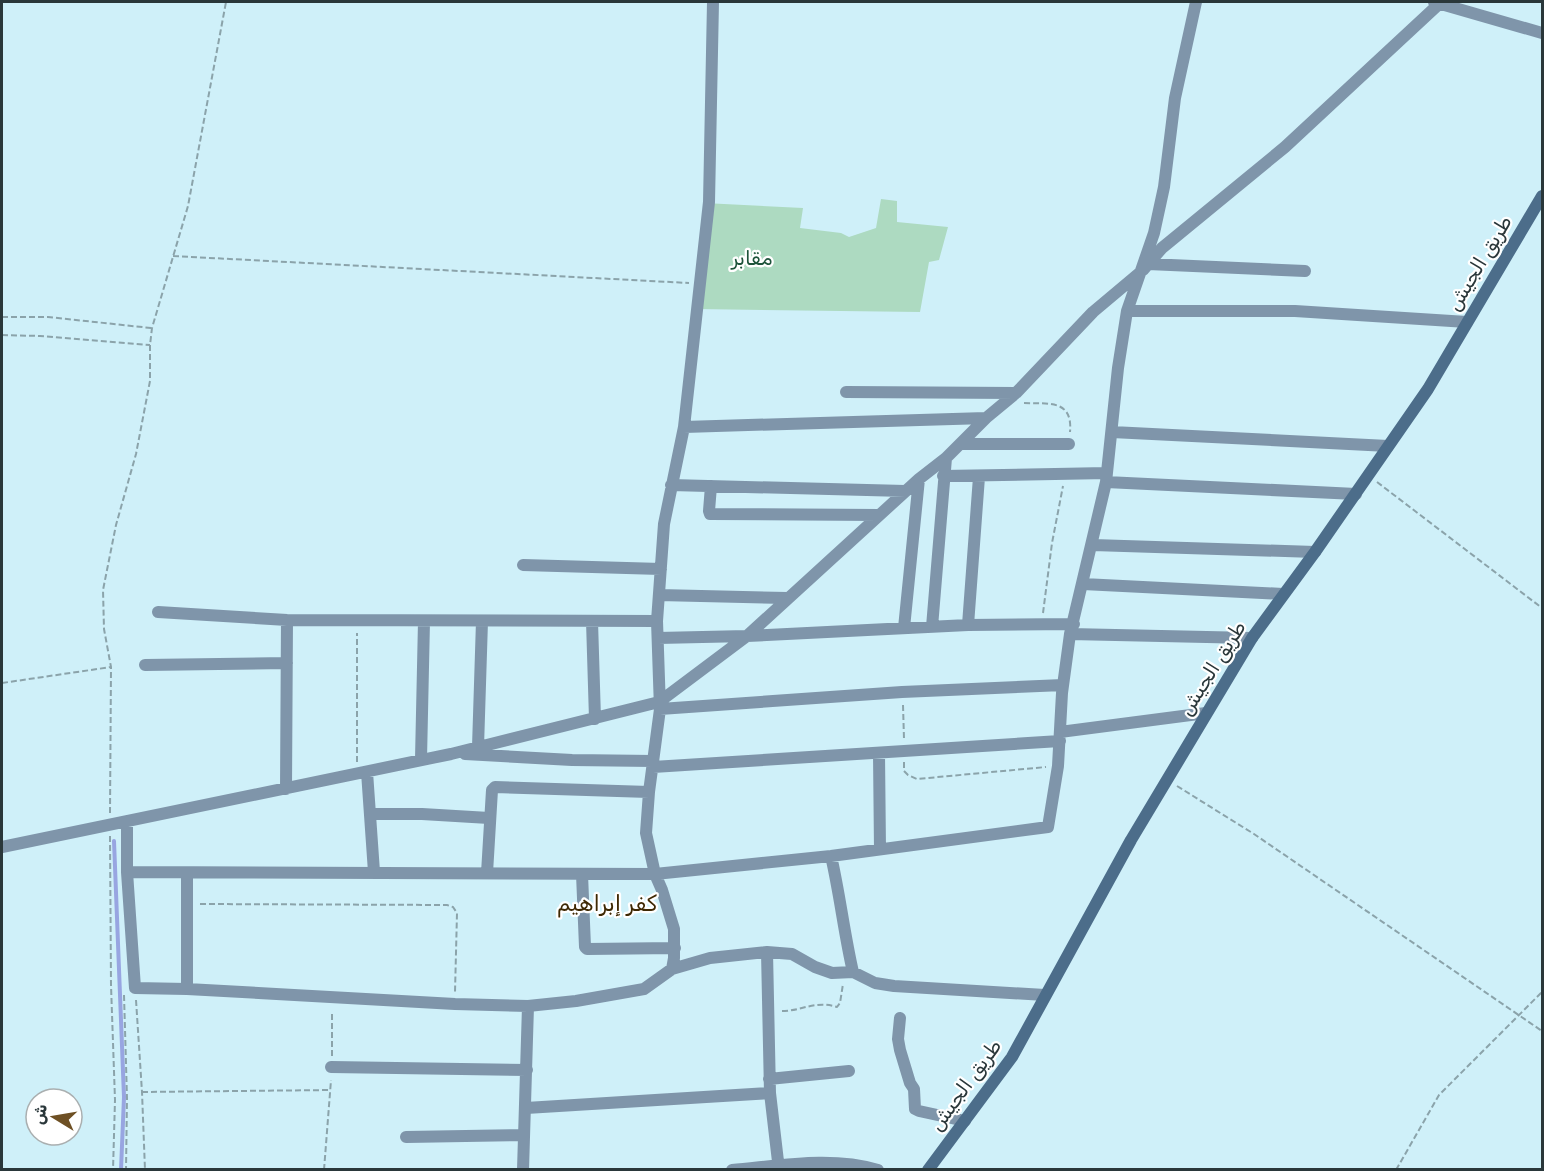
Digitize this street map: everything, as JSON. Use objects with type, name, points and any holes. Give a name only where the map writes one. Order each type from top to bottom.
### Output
[{"type":"main road","name":"طريق الجيش","points":[[928,1170],[1011,1057],[1131,840],[1252,638],[1316,552],[1428,389],[1542,196]]},
{"type":"street","points":[[672,969],[675,948],[674,929],[655,874],[646,833],[659,705],[657,621],[664,524],[684,427],[709,202],[713,2]]},
{"type":"street","points":[[128,872],[655,874],[831,856],[1048,827],[1060,736],[1063,685],[1072,629],[1093,544],[1106,477],[1127,311],[1146,267],[1154,233],[1164,187],[1175,98],[1196,2]]},
{"type":"street","points":[[659,705],[747,636],[919,478],[946,458],[986,418],[1016,393],[1093,312],[1146,267],[1162,249],[1285,147],[1437,2],[1542,33]]},
{"type":"street","points":[[1146,267],[1305,271]]},
{"type":"street","points":[[1127,311],[1295,311],[1467,322]]},
{"type":"street","points":[[846,392],[1016,393]]},
{"type":"street","points":[[684,427],[986,418]]},
{"type":"street","points":[[1112,432],[1388,446]]},
{"type":"street","points":[[960,444],[1069,444]]},
{"type":"street","points":[[932,627],[946,458]]},
{"type":"street","points":[[943,476],[1065,474],[1356,494]]},
{"type":"street","points":[[968,625],[979,477]]},
{"type":"street","points":[[904,628],[919,478]]},
{"type":"street","points":[[671,485],[905,491]]},
{"type":"street","points":[[711,486],[710,514],[879,515]]},
{"type":"street","points":[[1093,544],[1316,552]]},
{"type":"street","points":[[523,565],[661,569]]},
{"type":"street","points":[[1083,584],[1283,594]]},
{"type":"street","points":[[659,595],[787,598]]},
{"type":"street","points":[[158,612],[287,620],[657,621]]},
{"type":"street","points":[[286,789],[287,620]]},
{"type":"street","points":[[421,759],[424,621]]},
{"type":"street","points":[[478,747],[482,621]]},
{"type":"street","points":[[592,621],[596,719]]},
{"type":"street","points":[[658,638],[968,625],[1041,625],[1072,629],[1252,638]]},
{"type":"street","points":[[145,665],[287,663]]},
{"type":"street","points":[[2,847],[452,754],[659,705],[1063,685]]},
{"type":"street","points":[[452,754],[653,764],[879,754],[1060,736],[1206,713]]},
{"type":"street","points":[[879,754],[880,849]]},
{"type":"street","points":[[362,773],[370,814],[374,872]]},
{"type":"street","points":[[487,873],[489,818],[492,790],[495,787],[649,792]]},
{"type":"street","points":[[370,814],[489,818]]},
{"type":"street","points":[[127,821],[135,988],[528,1006],[576,1001],[644,989],[672,969],[710,958],[767,952],[792,954],[832,973],[848,972],[894,986],[1045,995]]},
{"type":"street","points":[[831,856],[848,972]]},
{"type":"street","points":[[187,873],[187,989]]},
{"type":"street","points":[[582,874],[585,947],[675,948]]},
{"type":"street","points":[[767,952],[769,1079],[779,1168]]},
{"type":"street","points":[[523,1170],[528,1006]]},
{"type":"street","points":[[900,1018],[898,1039],[910,1083],[914,1089],[915,1109],[965,1121]]},
{"type":"street","points":[[331,1067],[526,1070]]},
{"type":"street","points":[[769,1079],[849,1071]]},
{"type":"street","points":[[526,1108],[770,1093]]},
{"type":"street","points":[[406,1137],[524,1135]]},
{"type":"street","points":[[732,1170],[825,1163],[858,1164],[878,1170]]},
{"type":"path","points":[[113,1170],[116,1100],[111,985],[111,667],[104,629],[104,590],[116,525],[136,454],[150,381],[152,328],[188,206],[226,2]]},
{"type":"path","points":[[173,256],[701,284]]},
{"type":"path","points":[[2,317],[48,317],[152,328]]},
{"type":"path","points":[[2,335],[150,345]]},
{"type":"path","points":[[1004,403],[1054,404],[1062,407],[1069,414],[1071,423],[1069,444]]},
{"type":"path","points":[[1041,625],[1052,543],[1065,474]]},
{"type":"path","points":[[1368,475],[1542,609]]},
{"type":"path","points":[[357,620],[362,773]]},
{"type":"path","points":[[2,683],[111,667]]},
{"type":"path","points":[[1167,780],[1254,834],[1542,1030]]},
{"type":"path","points":[[186,904],[453,907],[457,913],[455,1004]]},
{"type":"path","points":[[769,1012],[795,1011],[808,1004],[837,1007],[848,972]]},
{"type":"path","points":[[135,988],[145,1170]]},
{"type":"path","points":[[1396,1170],[1439,1095],[1542,992]]},
{"type":"path","points":[[324,1170],[331,1090],[332,998]]},
{"type":"path","points":[[142,1092],[331,1090]]},
{"type":"green space","name":"مقابر","points":[[881,199],[897,201],[897,222],[948,227],[939,260],[929,262],[920,312],[695,309],[704,203],[803,208],[800,228],[841,233],[849,237],[876,228]]},
{"type":"waterway","points":[[114,841],[124,1097],[121,1170]]},
{"type":"district","name":"كفر إبراهيم","points":[[607,903]]}]
